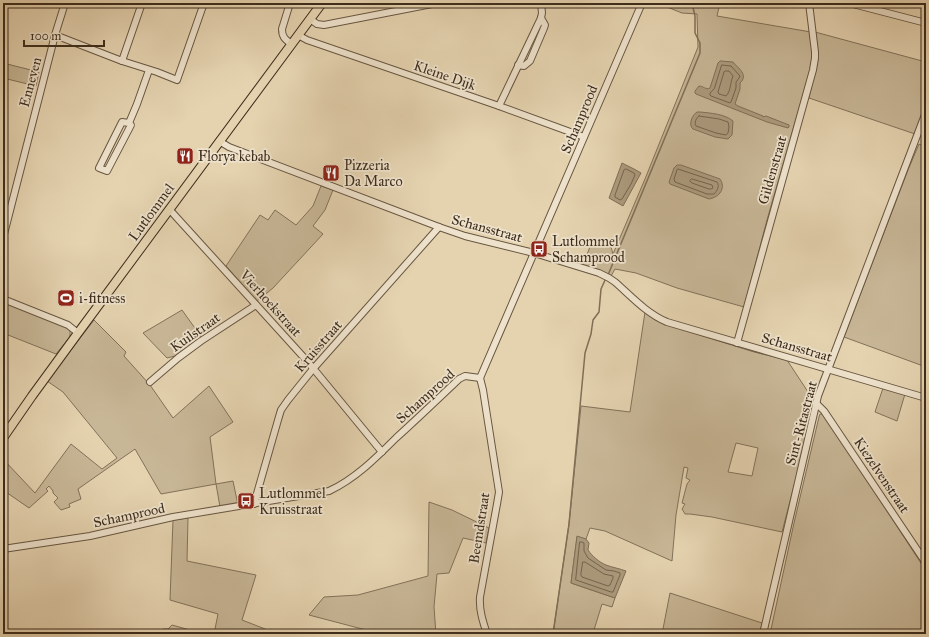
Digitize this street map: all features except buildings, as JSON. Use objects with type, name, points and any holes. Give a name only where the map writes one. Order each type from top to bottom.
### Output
[{"type":"main road","name":"Lutlommel","points":[[3,438],[78,332],[322,3]]},
{"type":"street","name":"Enneven","points":[[3,238],[55,35],[65,3]]},
{"type":"street","points":[[122,62],[142,3]]},
{"type":"street","points":[[55,35],[122,62],[177,80],[204,3]]},
{"type":"street","points":[[290,3],[282,33],[284,38],[291,44]]},
{"type":"street","points":[[310,19],[318,24],[324,25],[438,3]]},
{"type":"street","points":[[498,106],[541,18],[541,3]]},
{"type":"street","name":"Schamprood","points":[[3,549],[90,536],[173,517],[329,491],[339,487],[351,479],[382,452],[459,379],[465,376],[480,378],[642,3]]},
{"type":"street","name":"Gildenstraat","points":[[737,342],[813,70],[815,52],[810,3]]},
{"type":"street","points":[[849,3],[926,23]]},
{"type":"street","name":"Kleine Dijk","points":[[298,35],[307,40],[584,137]]},
{"type":"street","points":[[129,123],[122,122],[99,168],[107,171],[131,126],[129,123],[149,70]]},
{"type":"street","name":"Sint-Ritastraat","points":[[763,634],[818,396],[926,112]]},
{"type":"street","name":"Schansstraat","points":[[219,141],[229,147],[439,227],[465,236],[534,253],[599,273],[607,277],[647,311],[659,318],[926,398]]},
{"type":"street","name":"Vierhoekstraat","points":[[169,209],[308,362],[382,452]]},
{"type":"street","name":"Kruisstraat","points":[[254,504],[278,420],[288,400],[313,369],[439,227]]},
{"type":"street","points":[[3,299],[68,325],[78,332]]},
{"type":"street","name":"Kuilstraat","points":[[150,382],[169,364],[256,305]]},
{"type":"street","name":"Beemdstraat","points":[[480,378],[498,492],[479,605],[487,634]]},
{"type":"street","name":"Kiezelvenstraat","points":[[816,403],[824,411],[926,563]]},
{"type":"shaded area","points":[[657,3],[720,3],[717,16],[811,32],[813,60],[767,220],[744,307],[677,288],[636,273],[615,269],[611,276],[583,265],[593,239],[611,247],[613,254],[698,47],[697,14],[682,13]]},
{"type":"shaded area","points":[[815,32],[926,62],[926,105],[915,134],[809,98],[818,55]]},
{"type":"shaded area","points":[[3,63],[39,72],[36,86],[3,78]]},
{"type":"shaded area","points":[[919,144],[926,147],[926,367],[844,337]]},
{"type":"shaded area","points":[[321,186],[333,190],[325,210],[313,226],[323,234],[273,288],[257,301],[226,266],[260,215],[268,220],[275,210],[296,225],[313,206]]},
{"type":"shaded area","points":[[3,302],[67,327],[70,330],[70,337],[56,354],[3,333]]},
{"type":"shaded area","points":[[182,310],[202,338],[175,356],[167,358],[143,333]]},
{"type":"shaded area","points":[[645,312],[655,320],[665,324],[754,352],[787,360],[814,401],[804,448],[782,532],[712,517],[685,514],[682,509],[685,504],[682,503],[687,484],[690,480],[686,478],[688,468],[684,467],[676,515],[672,561],[605,531],[590,528],[586,539],[577,537],[571,583],[615,598],[612,607],[602,604],[594,630],[608,634],[553,634],[569,524],[581,406],[630,412]],"holes":[[[736,443],[758,448],[752,476],[728,472]]]},
{"type":"shaded area","points":[[94,320],[126,352],[124,356],[150,385],[173,418],[209,386],[233,422],[210,437],[216,484],[161,494],[135,449],[78,489],[81,499],[69,504],[70,507],[61,510],[54,502],[58,498],[49,486],[46,489],[48,491],[29,508],[3,490],[3,459],[35,493],[71,444],[102,469],[117,458],[63,392],[47,381]]},
{"type":"shaded area","points":[[883,388],[905,394],[897,421],[875,412]]},
{"type":"shaded area","points":[[820,414],[826,417],[926,571],[926,634],[770,634]]},
{"type":"shaded area","points":[[233,481],[238,505],[220,507],[216,484]]},
{"type":"shaded area","points":[[429,502],[452,510],[489,528],[486,543],[463,538],[449,573],[437,574],[434,607],[436,634],[391,634],[366,630],[309,615],[324,597],[358,595],[428,576]]},
{"type":"shaded area","points":[[188,518],[187,561],[256,575],[242,620],[278,634],[214,634],[218,614],[170,600],[173,520]]},
{"type":"shaded area","points":[[670,593],[762,623],[760,634],[662,634]]},
{"type":"shaded area","points":[[172,625],[204,634],[163,634],[163,629],[168,629]]},
{"type":"water","points":[[720,61],[733,62],[743,74],[735,104],[763,117],[766,116],[789,125],[789,127],[767,122],[696,94],[695,91],[699,86],[707,89],[710,88]]},
{"type":"water","points":[[697,112],[717,114],[730,119],[733,121],[732,135],[728,139],[715,137],[693,129],[691,120]]},
{"type":"water","points":[[622,163],[641,173],[623,206],[609,198]]},
{"type":"water","points":[[677,165],[681,165],[720,179],[722,182],[721,192],[709,199],[670,184],[669,182],[674,168]]},
{"type":"water","points":[[577,536],[586,539],[589,543],[588,550],[598,561],[626,571],[615,598],[571,583]]},
{"type":"waterway","points":[[608,275],[700,53],[700,43],[695,33],[695,16],[692,3]]},
{"type":"waterway","points":[[553,634],[569,524],[585,353],[591,334],[593,320],[599,312],[601,289],[606,278]]},
{"type":"place","name":"Florya kebab","points":[[185,156]]},
{"type":"place","name":"Pizzeria Da Marco","points":[[331,173]]},
{"type":"place","name":"Lutlommel Schamprood","points":[[539,249]]},
{"type":"place","name":"i-fitness","points":[[66,298]]},
{"type":"place","name":"Lutlommel Kruisstraat","points":[[246,501]]}]
